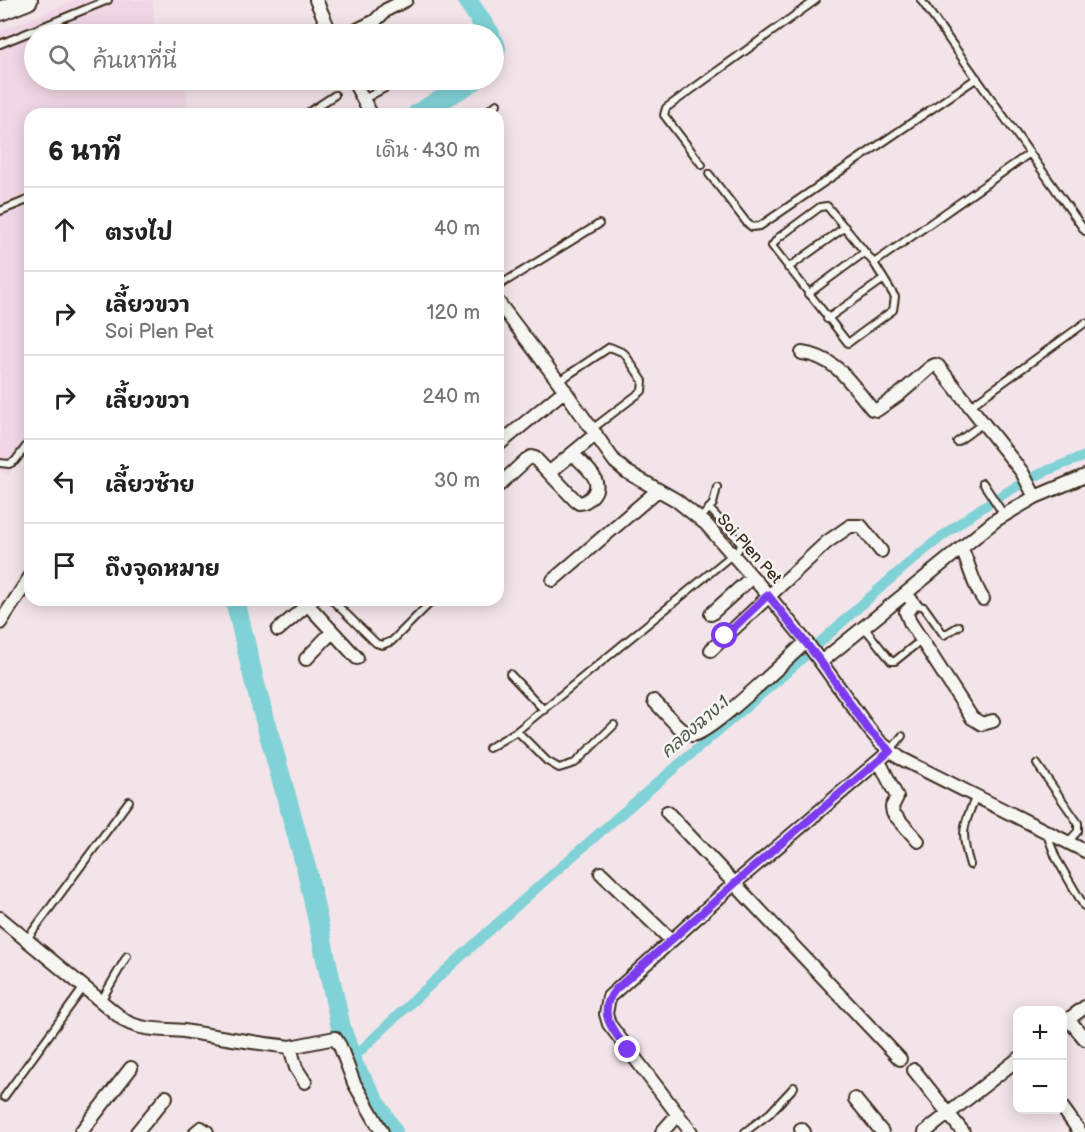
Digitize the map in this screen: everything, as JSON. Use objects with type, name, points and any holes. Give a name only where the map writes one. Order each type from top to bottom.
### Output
[{"type":"main road","points":[[0,11],[27,0]]},
{"type":"street","points":[[315,0],[326,24]]},
{"type":"street","points":[[369,24],[386,10],[406,0]]},
{"type":"street","points":[[359,90],[368,108]]},
{"type":"street","name":"Soi Plen Pet","points":[[504,310],[615,462],[627,472],[676,500],[700,519],[768,595],[812,650],[868,729],[890,751],[1085,851]]},
{"type":"street","points":[[802,352],[820,356],[834,364],[872,409],[876,410],[935,365],[943,371],[1026,479],[1034,494]]},
{"type":"street","points":[[504,439],[561,386]]},
{"type":"street","points":[[550,472],[573,454],[594,432]]},
{"type":"street","points":[[504,481],[531,457],[538,460],[579,503],[589,500],[597,491],[598,485],[573,454]]},
{"type":"street","points":[[654,701],[683,731],[695,736],[812,650],[864,627],[1003,512],[1034,494],[1085,476]]},
{"type":"street","points":[[553,580],[658,490]]},
{"type":"street","points":[[711,650],[827,542],[850,526],[856,525],[864,529],[881,551]]},
{"type":"street","points":[[961,548],[969,562],[974,585],[983,599]]},
{"type":"street","points":[[711,614],[752,577]]},
{"type":"street","points":[[0,624],[24,586]]},
{"type":"street","points":[[906,593],[914,604],[906,612],[910,622],[972,718],[982,724],[993,721]]},
{"type":"street","points":[[278,630],[305,606]]},
{"type":"street","points":[[313,606],[332,633],[357,658]]},
{"type":"street","points":[[306,659],[332,633]]},
{"type":"street","points":[[691,1132],[609,1024],[606,1014],[609,997],[671,940],[890,751]]},
{"type":"street","points":[[879,761],[897,797],[892,807],[893,813],[918,841]]},
{"type":"street","points":[[667,812],[900,1059]]},
{"type":"street","points":[[601,873],[671,940]]},
{"type":"street","points":[[0,918],[125,1022],[134,1026],[290,1047],[335,1038],[354,1083],[382,1132]]},
{"type":"street","points":[[1067,1021],[1085,1007]]},
{"type":"street","points":[[1067,1023],[1085,1039]]},
{"type":"street","points":[[290,1047],[296,1068],[305,1082]]},
{"type":"street","points":[[925,1132],[1016,1060]]},
{"type":"street","points":[[81,1132],[131,1068]]},
{"type":"street","points":[[914,1070],[963,1132]]},
{"type":"street","points":[[137,1132],[166,1096]]},
{"type":"street","points":[[855,1099],[882,1132]]},
{"type":"street","points":[[662,1132],[678,1114]]},
{"type":"street","points":[[1067,1114],[1080,1132]]},
{"type":"street","points":[[196,1132],[201,1128],[207,1132]]},
{"type":"lane","points":[[49,24],[108,0]]},
{"type":"lane","points":[[702,165],[664,115],[666,108],[816,0]]},
{"type":"lane","points":[[921,0],[1085,231]]},
{"type":"lane","points":[[0,44],[24,34]]},
{"type":"lane","points":[[709,174],[752,227],[760,226],[977,78]]},
{"type":"lane","points":[[364,99],[381,90]]},
{"type":"lane","points":[[315,108],[335,95]]},
{"type":"lane","points":[[491,108],[497,104]]},
{"type":"lane","points":[[874,263],[1030,153]]},
{"type":"lane","points":[[0,211],[24,201]]},
{"type":"lane","points":[[827,206],[874,263],[895,297],[893,310],[850,343],[846,343],[773,250],[773,244],[820,207],[827,206]]},
{"type":"lane","points":[[504,282],[598,224]]},
{"type":"lane","points":[[788,268],[845,227]]},
{"type":"lane","points":[[808,294],[865,252]]},
{"type":"lane","points":[[827,319],[884,279]]},
{"type":"lane","points":[[976,402],[1085,323]]},
{"type":"lane","points":[[561,386],[610,347],[624,353],[643,381],[642,391],[594,432]]},
{"type":"lane","points":[[957,442],[982,424]]},
{"type":"lane","points":[[0,463],[9,464],[15,461],[24,449]]},
{"type":"lane","points":[[983,483],[1003,512]]},
{"type":"lane","points":[[700,519],[715,498],[717,487]]},
{"type":"lane","points":[[489,748],[517,731],[544,710],[733,556],[741,543],[709,508]]},
{"type":"lane","points":[[914,604],[924,607],[944,635],[959,626]]},
{"type":"lane","points":[[338,606],[376,643],[382,645],[392,641],[428,606]]},
{"type":"lane","points":[[864,627],[891,661],[895,661],[915,645]]},
{"type":"lane","points":[[510,674],[544,710]]},
{"type":"lane","points":[[517,731],[547,762],[559,768],[575,763],[614,725]]},
{"type":"lane","points":[[890,751],[902,736]]},
{"type":"lane","points":[[1037,764],[1078,823],[1078,831],[1068,842]]},
{"type":"lane","points":[[970,865],[963,843],[963,832],[976,796]]},
{"type":"lane","points":[[27,939],[129,801]]},
{"type":"lane","points":[[1046,831],[1056,858],[1084,906]]},
{"type":"lane","points":[[101,1001],[127,956]]},
{"type":"lane","points":[[4,1097],[84,987]]},
{"type":"lane","points":[[745,1132],[770,1113],[794,1087]]},
{"type":"shaded area","points":[[75,0],[153,0],[154,24],[24,24],[24,90],[187,90],[188,108],[24,108],[24,453],[8,476],[0,471],[0,31]]},
{"type":"waterway","points":[[467,0],[483,24]]},
{"type":"waterway","points":[[427,108],[458,90]]},
{"type":"waterway","name":"คลองฉาง 1","points":[[352,1059],[558,869],[771,686],[896,574],[961,522],[996,499],[1038,475],[1085,456]]},
{"type":"waterway","points":[[236,606],[255,684],[307,871],[341,1028],[354,1066],[393,1132]]},
{"type":"route","points":[[628,1050],[609,1024],[606,1014],[609,997],[615,990],[750,870],[890,751],[868,729],[821,662],[768,595],[725,636]]}]
